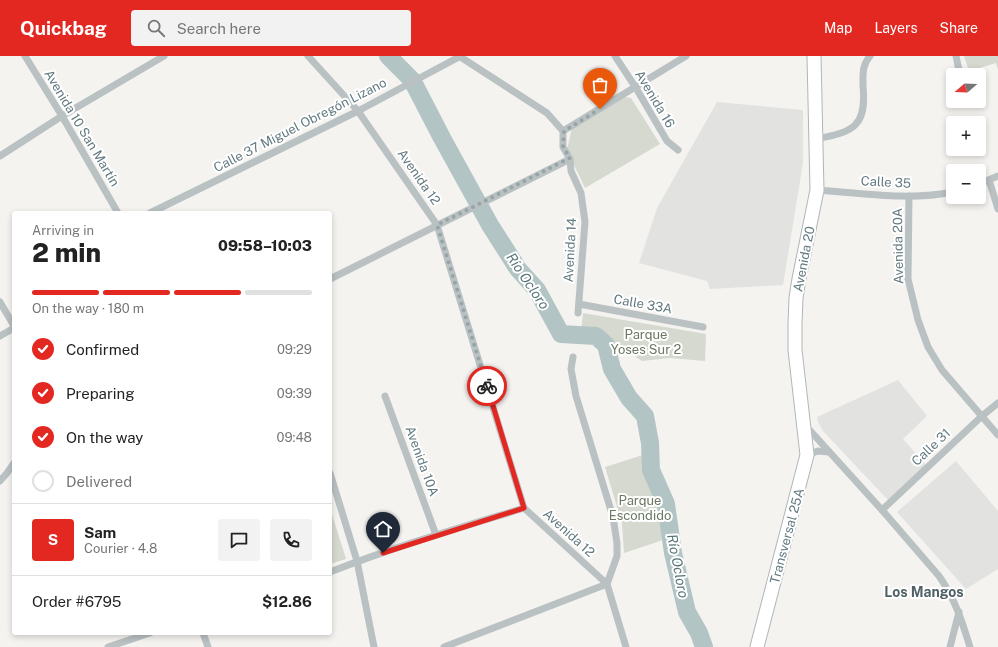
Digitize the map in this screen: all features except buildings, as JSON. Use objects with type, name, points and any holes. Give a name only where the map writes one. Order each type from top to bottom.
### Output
[{"type":"main road","name":"Avenida 20","points":[[805,425],[796,368],[795,324],[796,298],[799,279],[817,190],[814,56]]},
{"type":"main road","name":"Transversal 25A","points":[[757,647],[808,455],[805,425]]},
{"type":"street","name":"Avenida 10 San Martín","points":[[25,56],[62,116],[117,211]]},
{"type":"street","points":[[0,156],[62,116],[164,56]]},
{"type":"street","name":"Avenida 12","points":[[308,56],[358,111],[437,225],[524,508],[607,584]]},
{"type":"street","points":[[459,56],[547,113],[564,131],[686,56]]},
{"type":"street","name":"Calle 37 Miguel Obregón Lizano","points":[[154,211],[358,111],[459,56]]},
{"type":"street","name":"Avenida 16","points":[[615,56],[636,88],[667,141],[678,150]]},
{"type":"street","points":[[816,139],[843,133],[855,126],[860,120],[864,106],[864,66],[870,56]]},
{"type":"street","points":[[956,56],[959,68]]},
{"type":"street","name":"Avenida 14","points":[[564,131],[563,147],[570,158],[571,171],[581,193],[585,222],[578,313]]},
{"type":"street","points":[[332,278],[570,158]]},
{"type":"street","points":[[986,181],[998,176]]},
{"type":"street","points":[[989,180],[998,209]]},
{"type":"street","name":"Calle 35","points":[[817,190],[909,196],[946,193]]},
{"type":"street","name":"Avenida 20A","points":[[909,196],[908,279],[918,320],[928,346],[942,370],[998,435]]},
{"type":"street","points":[[0,302],[12,323]]},
{"type":"street","name":"Calle 33A","points":[[579,304],[703,327]]},
{"type":"street","points":[[0,336],[12,328]]},
{"type":"street","points":[[573,357],[571,369],[576,396],[613,517],[617,543],[617,556],[607,584],[626,647]]},
{"type":"street","name":"Avenida 10A","points":[[385,396],[436,535]]},
{"type":"street","name":"Calle 31","points":[[882,510],[982,416],[998,403]]},
{"type":"street","points":[[805,425],[939,576],[949,591],[959,611],[970,647]]},
{"type":"street","points":[[808,455],[818,451],[829,452]]},
{"type":"street","points":[[0,481],[12,466]]},
{"type":"street","points":[[332,480],[357,562],[374,647]]},
{"type":"street","points":[[332,571],[436,535],[524,508]]},
{"type":"street","points":[[444,647],[607,584]]},
{"type":"street","points":[[950,647],[959,611]]},
{"type":"street","points":[[108,647],[144,635]]},
{"type":"street","points":[[204,635],[208,647]]},
{"type":"shaded area","points":[[717,102],[803,110],[803,163],[783,285],[710,289],[707,281],[639,263],[657,208]]},
{"type":"shaded area","points":[[898,380],[927,416],[903,439],[927,466],[888,500],[823,431],[817,417]]},
{"type":"shaded area","points":[[956,461],[998,511],[998,569],[966,589],[897,512]]},
{"type":"green space","points":[[964,56],[998,56],[998,70],[996,63],[979,68],[968,68]]},
{"type":"green space","points":[[620,98],[631,98],[660,144],[585,188],[567,150],[572,127]]},
{"type":"green space","name":"Parque Yoses Sur 2","points":[[583,313],[706,334],[705,361],[670,358],[642,361],[613,341],[595,331],[581,331]]},
{"type":"green space","name":"Parque Escondido","points":[[646,454],[646,471],[661,504],[666,539],[624,553],[622,523],[605,467]]},
{"type":"green space","points":[[332,514],[346,559],[332,563]]},
{"type":"waterway","name":"Río Ocloro","points":[[388,56],[412,80],[490,225],[518,269],[537,290],[561,334],[596,336],[606,345],[612,369],[629,398],[645,416],[650,443],[651,470],[666,504],[673,553],[687,612],[699,633],[704,647]]},
{"type":"way so far","points":[[487,386],[437,225],[570,158],[563,147],[564,131],[600,109]]},
{"type":"district","name":"Los Mangos","points":[[924,592]]},
{"type":"route","points":[[383,553],[524,508],[487,386]]}]
